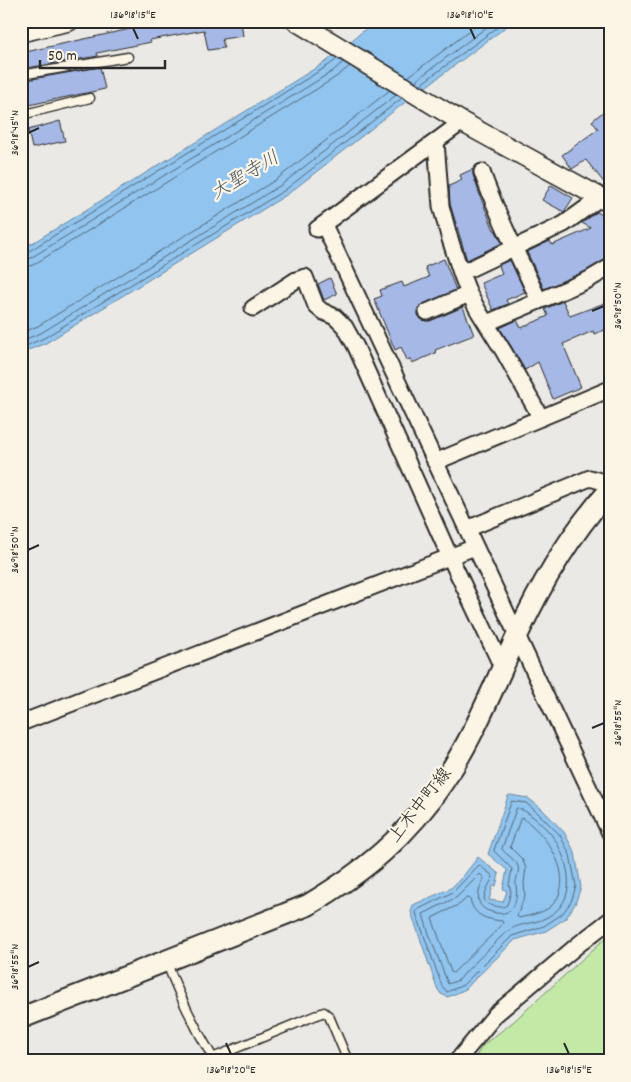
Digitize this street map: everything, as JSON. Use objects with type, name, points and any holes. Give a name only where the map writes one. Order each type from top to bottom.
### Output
[{"type":"main road","name":"上木中町線","points":[[21,1018],[308,904],[339,886],[368,865],[412,824],[445,781],[460,756],[503,669],[517,636],[546,581],[584,520],[610,490]]},
{"type":"street","points":[[21,32],[69,21]]},
{"type":"street","points":[[297,22],[462,122],[605,200]]},
{"type":"street","points":[[462,122],[321,227],[467,529],[610,833]]},
{"type":"street","points":[[436,142],[442,206],[461,273],[469,294],[541,418]]},
{"type":"street","points":[[482,172],[492,202],[516,248],[539,302]]},
{"type":"street","points":[[461,273],[564,224],[605,200]]},
{"type":"street","points":[[486,323],[588,280],[610,267]]},
{"type":"street","points":[[253,308],[305,276],[316,306],[322,312],[335,317],[345,327],[356,347],[450,557],[503,669]]},
{"type":"street","points":[[427,312],[469,294]]},
{"type":"street","points":[[435,462],[610,389]]},
{"type":"street","points":[[467,529],[590,478],[610,484]]},
{"type":"street","points":[[21,723],[475,547]]},
{"type":"street","points":[[457,1061],[496,1014],[610,920]]},
{"type":"lane","points":[[21,75],[128,57]]},
{"type":"lane","points":[[21,115],[90,98]]},
{"type":"lane","points":[[21,148],[21,154]]},
{"type":"lane","points":[[166,961],[181,1000],[209,1059],[324,1012],[329,1016],[348,1061]]},
{"type":"green space","points":[[610,934],[610,1061],[473,1061],[483,1045],[513,1022]]},
{"type":"water","name":"大聖寺川","points":[[375,21],[514,21],[399,107],[288,194],[46,343],[21,353],[21,250],[327,61]]},
{"type":"water","points":[[508,796],[528,798],[542,809],[564,832],[575,853],[581,887],[575,904],[566,918],[546,931],[515,940],[466,989],[448,997],[441,994],[437,988],[411,912],[413,905],[451,888],[478,857],[499,874],[496,886],[493,886],[489,900],[503,902],[507,891],[503,889],[507,870],[488,854]]},
{"type":"building","points":[[166,21],[241,21],[243,36],[222,39],[224,48],[208,50],[204,30],[150,40],[151,42],[97,53],[98,56],[21,69],[21,53]]},
{"type":"building","points":[[100,67],[105,89],[24,106],[21,81]]},
{"type":"building","points":[[604,111],[610,118],[610,190],[586,160],[572,169],[562,155],[598,129],[592,121]]},
{"type":"building","points":[[60,121],[65,141],[32,148],[28,130]]},
{"type":"building","points":[[473,169],[473,175],[482,201],[494,230],[502,243],[467,260],[450,204],[449,186],[462,180],[460,175]]},
{"type":"building","points":[[551,185],[573,198],[564,212],[542,200]]},
{"type":"building","points":[[597,212],[610,219],[610,258],[584,272],[544,289],[527,252],[550,241],[552,245],[591,228],[582,223]]},
{"type":"building","points":[[444,259],[456,290],[423,304],[419,307],[418,315],[422,320],[430,321],[463,307],[474,335],[435,350],[436,353],[412,363],[410,359],[407,360],[401,347],[395,350],[374,299],[382,296],[380,290],[402,282],[404,287],[429,277],[425,267]]},
{"type":"building","points":[[510,260],[525,292],[506,300],[508,304],[493,310],[481,283],[502,274],[499,265]]},
{"type":"building","points":[[330,278],[337,294],[324,300],[318,284]]},
{"type":"building","points":[[563,301],[570,316],[610,301],[610,328],[594,334],[593,331],[563,344],[581,387],[553,399],[538,362],[525,370],[500,328],[517,320],[521,328],[548,316],[545,309]]}]
